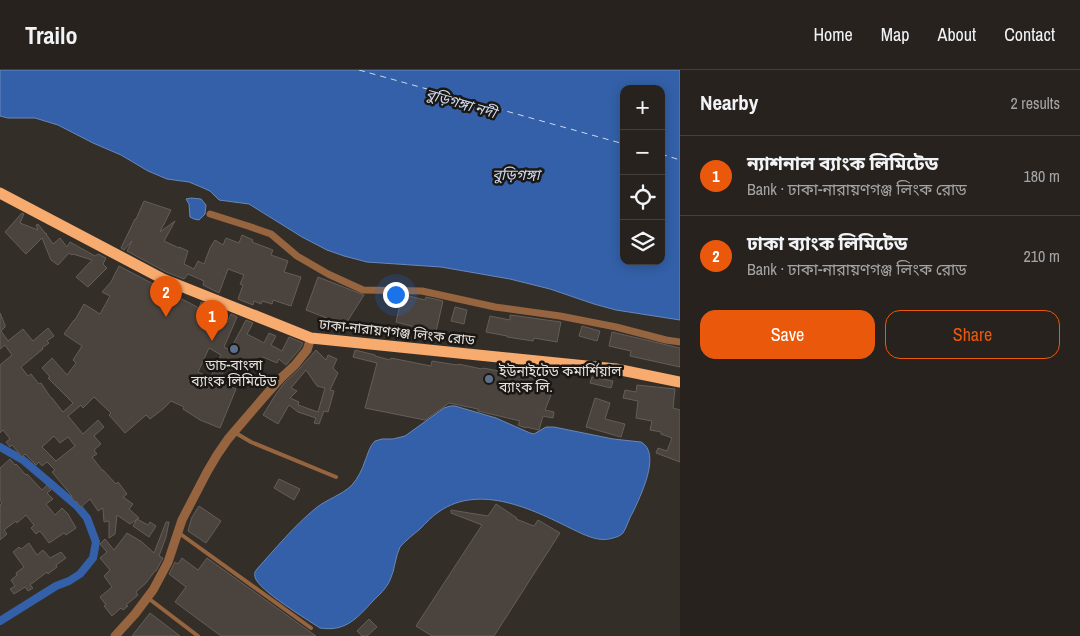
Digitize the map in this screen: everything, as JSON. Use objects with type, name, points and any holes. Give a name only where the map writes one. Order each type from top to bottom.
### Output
[{"type":"highway","name":"ঢাকা-নারায়ণগঞ্জ লিংক রোড","points":[[0,193],[163,279],[311,338],[616,369],[680,382]]},
{"type":"street","points":[[210,214],[271,234],[297,256],[328,274],[363,290],[422,291],[495,307],[560,316],[616,327],[680,342]]},
{"type":"street","points":[[115,636],[153,590],[168,562],[182,520],[217,456],[234,432],[307,350],[311,338]]},
{"type":"lane","points":[[234,432],[251,442],[336,477]]},
{"type":"lane","points":[[178,533],[311,628]]},
{"type":"lane","points":[[148,597],[198,636]]},
{"type":"water","name":"বুড়িগঙ্গা","points":[[0,70],[680,70],[680,320],[616,310],[550,289],[510,279],[441,267],[367,262],[344,256],[327,250],[302,237],[249,204],[219,200],[210,191],[189,182],[167,179],[58,125],[35,118],[8,118],[0,116]]},
{"type":"water","points":[[186,199],[201,199],[206,205],[205,214],[199,220],[190,217],[189,204]]},
{"type":"water","points":[[450,406],[496,418],[534,434],[546,427],[554,427],[613,439],[641,442],[647,448],[650,455],[648,476],[623,533],[617,537],[596,539],[523,507],[506,502],[472,500],[456,503],[434,515],[402,544],[398,551],[392,576],[384,589],[356,618],[337,628],[320,628],[274,597],[258,583],[255,577],[256,571],[278,545],[316,508],[344,492],[352,485],[360,474],[370,448],[375,441],[405,436],[444,408]]},
{"type":"building","points":[[144,201],[171,210],[160,232],[175,221],[164,241],[188,251],[184,264],[194,269],[198,261],[204,264],[215,240],[223,245],[226,238],[239,243],[242,235],[253,240],[252,242],[273,250],[271,255],[288,261],[284,272],[301,277],[291,306],[273,300],[272,304],[262,301],[261,304],[254,301],[253,305],[238,299],[243,285],[240,284],[244,275],[228,269],[219,293],[203,285],[204,281],[188,274],[184,279],[166,272],[127,251],[132,241],[124,250],[121,248]]},
{"type":"building","points":[[22,213],[24,214],[20,223],[38,230],[36,225],[38,224],[53,244],[60,238],[67,247],[70,242],[95,256],[98,254],[106,258],[103,264],[107,268],[88,287],[76,277],[92,260],[69,253],[58,265],[51,260],[42,238],[26,254],[5,232]]},
{"type":"building","points":[[119,266],[199,308],[201,302],[219,309],[216,317],[227,323],[231,314],[237,317],[224,347],[230,350],[246,320],[253,323],[247,334],[264,343],[269,333],[276,336],[271,345],[282,351],[289,337],[303,343],[286,365],[279,359],[277,363],[263,357],[259,363],[249,358],[244,367],[229,359],[219,382],[236,389],[220,428],[200,420],[183,409],[184,407],[171,401],[150,419],[146,415],[125,433],[109,415],[111,413],[94,397],[83,408],[81,405],[68,416],[83,434],[98,420],[104,427],[94,436],[101,444],[94,450],[97,454],[92,457],[116,484],[118,482],[127,494],[123,497],[133,504],[129,509],[139,518],[130,524],[117,515],[115,534],[109,538],[109,521],[104,522],[103,508],[98,511],[90,499],[81,507],[52,472],[55,470],[47,462],[42,466],[39,462],[36,465],[25,454],[22,457],[12,445],[10,447],[6,442],[10,439],[3,430],[0,433],[0,365],[12,355],[5,345],[0,349],[0,313],[5,325],[1,331],[8,341],[23,329],[33,341],[48,328],[54,336],[47,341],[49,343],[43,349],[21,367],[28,376],[31,374],[39,384],[41,383],[63,412],[73,403],[48,378],[50,377],[42,368],[52,358],[67,375],[76,363],[73,360],[82,346],[64,334],[84,304],[100,314],[110,296],[102,292],[111,282]],"holes":[[[209,348],[221,355],[210,378],[198,372]],[[54,436],[60,443],[68,437],[75,446],[56,461],[42,447]]]},
{"type":"building","points":[[318,277],[364,295],[345,325],[306,310]]},
{"type":"building","points":[[402,296],[425,300],[426,297],[443,301],[435,336],[418,333],[419,328],[396,322]]},
{"type":"building","points":[[455,307],[467,310],[464,324],[451,321]]},
{"type":"building","points":[[510,315],[561,322],[557,342],[534,338],[533,341],[486,332],[490,316],[510,320]]},
{"type":"building","points":[[582,326],[600,331],[597,341],[579,336]]},
{"type":"building","points":[[612,332],[680,348],[680,367],[630,356],[631,351],[609,346]]},
{"type":"building","points":[[316,350],[326,360],[328,355],[337,359],[333,368],[338,373],[330,390],[334,391],[328,412],[324,411],[319,424],[314,423],[316,418],[298,412],[289,405],[278,424],[263,415],[285,382]],"holes":[[[306,370],[317,386],[325,388],[318,412],[298,405],[299,402],[290,398],[297,391],[291,388]]]},
{"type":"building","points":[[355,350],[390,360],[391,358],[431,366],[432,361],[458,364],[518,375],[519,371],[524,373],[523,376],[535,378],[535,376],[544,379],[541,392],[551,395],[545,410],[554,412],[553,418],[543,416],[539,430],[518,425],[520,421],[449,403],[425,420],[365,408],[377,363],[353,357]]},
{"type":"building","points":[[592,377],[613,381],[611,388],[590,383]]},
{"type":"building","points":[[637,385],[675,389],[673,408],[680,410],[680,462],[656,453],[658,448],[667,451],[672,438],[661,434],[661,432],[650,430],[652,421],[636,418],[638,401],[623,398],[625,390],[636,392]]},
{"type":"building","points":[[595,398],[610,403],[605,419],[625,424],[621,437],[586,427]]},
{"type":"building","points":[[10,459],[42,490],[47,485],[51,490],[47,493],[53,499],[46,504],[55,515],[62,508],[76,528],[49,543],[40,531],[36,534],[31,528],[34,525],[26,515],[17,523],[16,521],[4,530],[7,534],[0,540],[0,505],[2,503],[0,500],[0,468]]},
{"type":"building","points":[[279,479],[300,489],[294,500],[274,488]]},
{"type":"building","points":[[496,504],[516,519],[534,526],[538,520],[560,533],[494,636],[432,636],[416,626],[482,525],[451,513],[451,510],[488,516]]},
{"type":"building","points":[[199,506],[221,521],[206,543],[188,531],[192,517]]},
{"type":"building","points":[[137,519],[148,525],[150,522],[156,526],[149,537],[133,526]]},
{"type":"building","points":[[166,522],[169,522],[166,537],[159,556],[163,558],[156,571],[136,592],[138,595],[126,605],[128,606],[123,610],[121,608],[112,616],[100,597],[112,587],[104,576],[110,570],[100,558],[107,552],[100,544],[105,539],[114,550],[127,533],[142,542],[154,553]]},
{"type":"building","points":[[29,543],[37,555],[43,550],[50,558],[61,552],[66,558],[48,574],[47,572],[30,585],[33,588],[28,591],[25,587],[14,594],[10,589],[15,586],[11,580],[24,567],[13,552]]},
{"type":"building","points":[[182,558],[198,570],[207,558],[316,636],[221,636],[175,602],[186,587],[169,574],[175,562],[178,564]]},
{"type":"building","points":[[150,613],[180,636],[132,636]]},
{"type":"building","points":[[369,619],[377,627],[367,636],[362,636],[357,631]]},
{"type":"waterway","points":[[0,447],[23,460],[77,506],[87,518],[96,542],[93,558],[80,574],[56,586],[0,621]]},
{"type":"ferry route","points":[[359,70],[620,143]]},
{"type":"ferry route","points":[[665,155],[680,160]]},
{"type":"place","name":"ঢাকা ব্যাংক লিমিটেড","points":[[166,317]]},
{"type":"place","name":"ন্যাশনাল ব্যাংক লিমিটেড","points":[[212,341]]},
{"type":"place","name":"ডাচ-বাংলা ব্যাংক লিমিটেড","points":[[234,349]]},
{"type":"place","name":"ইউনাইটেড কমার্শিয়াল ব্যাংক লি.","points":[[489,379]]},
{"type":"water label","name":"বুড়িগঙ্গা নদী","points":[[461,103]]}]
